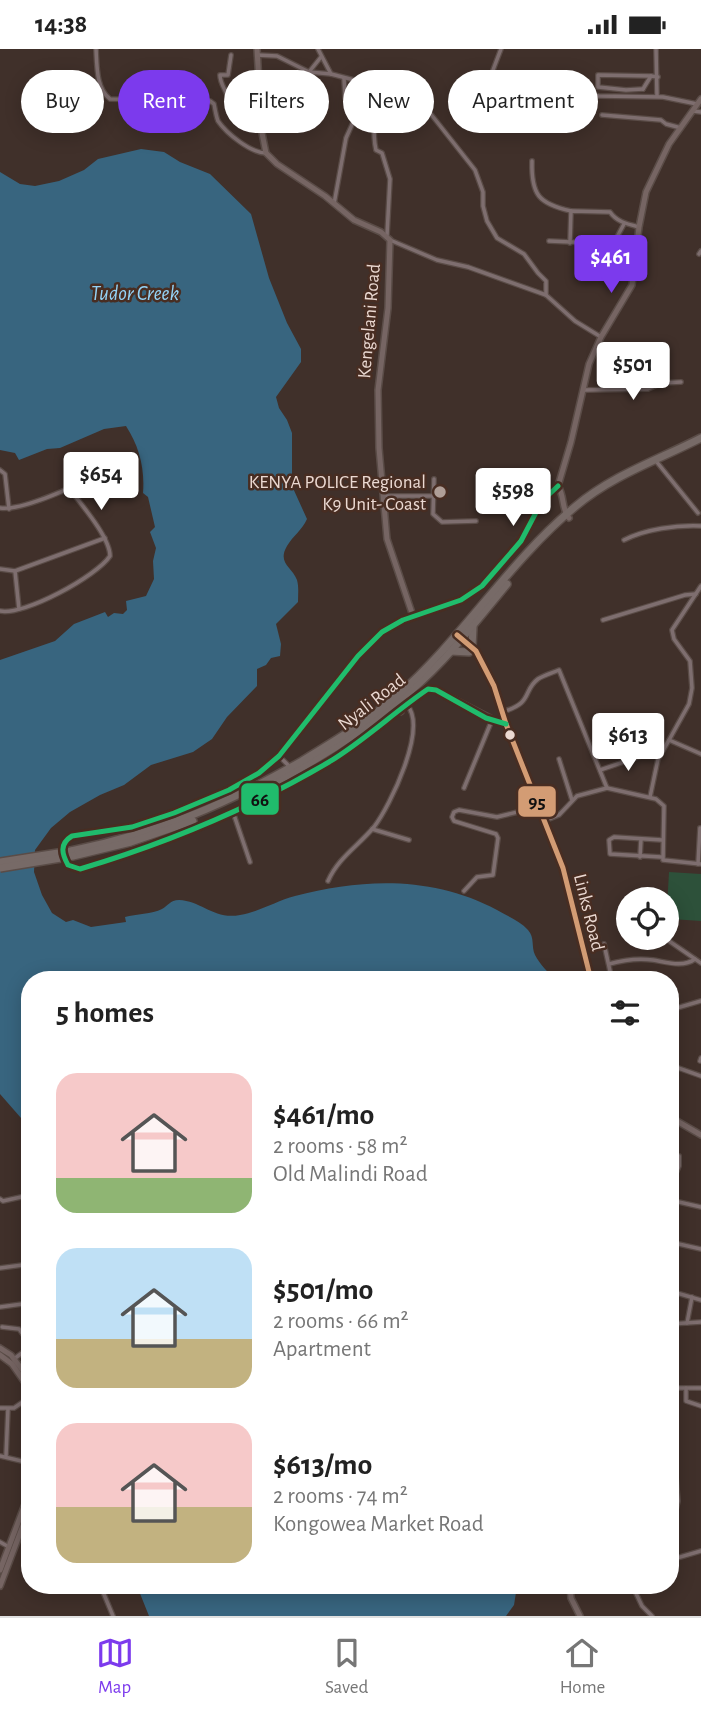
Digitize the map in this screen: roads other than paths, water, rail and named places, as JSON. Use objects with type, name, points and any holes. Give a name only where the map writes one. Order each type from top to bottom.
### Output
[{"type":"highway","name":"Nyali Road","points":[[72,853],[131,842],[180,827],[328,758],[409,693],[451,651],[457,639],[523,557],[567,516],[625,474],[700,441]]},
{"type":"highway","name":"Nyali Road","points":[[72,853],[173,823],[233,798],[339,739],[400,693],[473,626],[517,570],[567,516]]},
{"type":"highway","points":[[451,651],[470,649],[473,626]]},
{"type":"highway","points":[[400,711],[409,693]]},
{"type":"highway","points":[[0,862],[72,853]]},
{"type":"highway","points":[[0,868],[72,853]]},
{"type":"main road","points":[[257,52],[258,70]]},
{"type":"main road","points":[[494,720],[432,689],[426,689],[400,711],[328,758],[233,812],[187,832],[80,869],[68,865],[62,850],[64,842],[70,838],[132,827],[174,813],[238,786],[260,773],[279,756],[372,640],[393,624],[461,600],[482,586],[521,541],[537,509],[558,486],[589,365],[601,337],[632,285],[643,200],[651,179],[669,144],[699,101]]},
{"type":"main road","points":[[262,133],[267,153],[277,164],[359,223],[388,238]]},
{"type":"main road","name":"Kengelani Road","points":[[388,238],[389,297],[378,390],[379,448],[387,539],[413,616]]},
{"type":"main road","points":[[558,486],[565,501],[567,516]]},
{"type":"main road","points":[[565,501],[575,510]]},
{"type":"main road","name":"Links Road","points":[[457,639],[479,657],[494,686],[571,894],[589,971]]},
{"type":"main road","points":[[679,1122],[701,1135]]},
{"type":"main road","points":[[0,1348],[21,1368]]},
{"type":"main road","points":[[0,1355],[10,1361],[21,1377]]},
{"type":"main road","points":[[0,1570],[6,1563],[21,1520]]},
{"type":"main road","points":[[0,1586],[9,1547],[21,1524]]},
{"type":"main road","points":[[571,1594],[580,1616]]},
{"type":"street","points":[[96,49],[100,85],[103,93],[110,99],[212,101],[218,120],[231,133],[260,153],[267,153]]},
{"type":"street","points":[[318,49],[331,74],[343,78]]},
{"type":"street","points":[[493,70],[502,49]]},
{"type":"street","points":[[656,49],[657,96]]},
{"type":"street","points":[[257,52],[280,57],[305,70]]},
{"type":"street","points":[[229,70],[231,55]]},
{"type":"street","points":[[311,70],[322,57]]},
{"type":"street","points":[[224,75],[220,75],[224,89]]},
{"type":"street","points":[[643,89],[598,87],[598,75],[658,77]]},
{"type":"street","points":[[641,97],[651,76]]},
{"type":"street","points":[[598,96],[657,96],[699,101]]},
{"type":"street","points":[[693,111],[701,112]]},
{"type":"street","points":[[602,115],[661,120],[681,128]]},
{"type":"street","points":[[434,118],[475,170],[483,192],[484,212],[491,230],[501,243],[518,249],[528,259],[546,281],[546,295]]},
{"type":"street","points":[[334,204],[348,133]]},
{"type":"street","points":[[374,133],[376,150],[382,153],[390,177],[388,238],[437,260],[479,271],[546,295],[575,321],[601,337]]},
{"type":"street","points":[[532,161],[533,187],[547,205],[571,211],[610,212],[624,224],[639,227]]},
{"type":"street","points":[[570,243],[571,211]]},
{"type":"street","points":[[617,244],[617,237],[624,224]]},
{"type":"street","points":[[549,241],[638,244]]},
{"type":"street","points":[[582,390],[648,389],[662,383],[681,382]]},
{"type":"street","points":[[655,459],[698,513]]},
{"type":"street","points":[[0,507],[9,509],[116,468]]},
{"type":"street","points":[[0,470],[5,474],[9,509]]},
{"type":"street","points":[[433,479],[433,514],[442,522],[476,521]]},
{"type":"street","points":[[0,611],[6,613],[19,609],[67,590],[108,560],[111,551],[104,538],[68,487]]},
{"type":"street","points":[[500,492],[528,502],[537,509]]},
{"type":"street","points":[[384,496],[432,496]]},
{"type":"street","points":[[624,540],[640,533],[679,526],[701,526]]},
{"type":"street","points":[[0,569],[15,571],[104,538]]},
{"type":"street","points":[[15,571],[19,609]]},
{"type":"street","points":[[650,797],[660,756],[690,704],[691,664],[674,639],[672,630],[701,586]]},
{"type":"street","points":[[603,621],[685,595],[696,594]]},
{"type":"street","points":[[464,788],[494,720],[504,718],[523,703],[536,680],[559,670],[607,788]]},
{"type":"street","points":[[328,881],[338,863],[372,829],[380,817],[409,754],[414,718],[407,705]]},
{"type":"street","points":[[669,740],[701,754]]},
{"type":"street","points":[[600,770],[650,753],[660,756]]},
{"type":"street","points":[[279,756],[290,767]]},
{"type":"street","points":[[559,759],[572,800]]},
{"type":"street","points":[[544,821],[559,815],[577,796],[607,788],[650,797],[664,806],[664,861],[699,864],[700,828]]},
{"type":"street","points":[[464,891],[477,877],[493,875],[498,838],[496,834],[454,821],[454,812],[459,810],[497,817],[538,807]]},
{"type":"street","points":[[233,812],[250,862]]},
{"type":"street","points":[[372,829],[409,840]]},
{"type":"street","points":[[662,840],[612,837],[609,840],[610,854],[662,857]]},
{"type":"street","points":[[640,857],[641,839]]},
{"type":"street","points":[[604,944],[610,971]]},
{"type":"street","points":[[679,948],[701,963]]},
{"type":"street","points":[[609,964],[638,960],[687,964],[695,959]]},
{"type":"street","points":[[679,1007],[701,1001]]},
{"type":"street","points":[[679,1068],[701,1076]]},
{"type":"street","points":[[0,1199],[3,1201],[21,1197]]},
{"type":"street","points":[[679,1202],[701,1207]]},
{"type":"street","points":[[679,1244],[701,1249]]},
{"type":"street","points":[[0,1268],[21,1265]]},
{"type":"street","points":[[679,1293],[701,1300]]},
{"type":"street","points":[[687,1323],[692,1297]]},
{"type":"street","points":[[0,1307],[21,1304]]},
{"type":"street","points":[[679,1323],[701,1322]]},
{"type":"street","points":[[2,1327],[19,1329],[21,1332]]},
{"type":"street","points":[[14,1359],[21,1353]]},
{"type":"street","points":[[679,1388],[701,1388]]},
{"type":"street","points":[[686,1388],[686,1401],[701,1406]]},
{"type":"street","points":[[0,1408],[8,1409],[21,1403]]},
{"type":"street","points":[[6,1456],[8,1409]]},
{"type":"street","points":[[0,1456],[21,1460]]},
{"type":"street","points":[[0,1542],[9,1547]]},
{"type":"street","points":[[679,1557],[701,1551]]},
{"type":"street","points":[[104,1594],[113,1616]]},
{"type":"street","points":[[636,1594],[642,1606],[652,1616]]},
{"type":"water","name":"Tudor Creek","points":[[141,149],[164,152],[180,162],[210,174],[251,214],[269,278],[301,349],[301,362],[276,397],[292,433],[292,486],[307,519],[284,552],[284,561],[297,580],[298,602],[276,624],[281,644],[280,656],[271,658],[266,665],[257,669],[257,686],[227,717],[212,739],[193,752],[151,765],[124,785],[70,812],[51,828],[35,850],[34,872],[42,895],[52,913],[66,922],[73,920],[91,927],[126,922],[125,917],[158,911],[176,900],[195,903],[215,913],[231,916],[295,896],[346,886],[398,883],[423,886],[473,899],[521,924],[530,933],[537,959],[547,971],[21,971],[21,1118],[0,1094],[0,660],[55,641],[74,624],[105,612],[108,617],[114,613],[123,614],[127,610],[126,601],[146,596],[154,579],[153,561],[156,548],[150,532],[155,527],[148,497],[143,493],[140,458],[126,426],[104,429],[60,448],[47,449],[19,460],[15,453],[0,450],[0,172],[20,184],[35,186],[59,181],[84,170],[98,159]]},
{"type":"water","points":[[140,1594],[516,1594],[514,1605],[506,1616],[149,1616]]},
{"type":"place","name":"KENYA POLICE Regional K9 Unit- Coast","points":[[440,492]]}]
